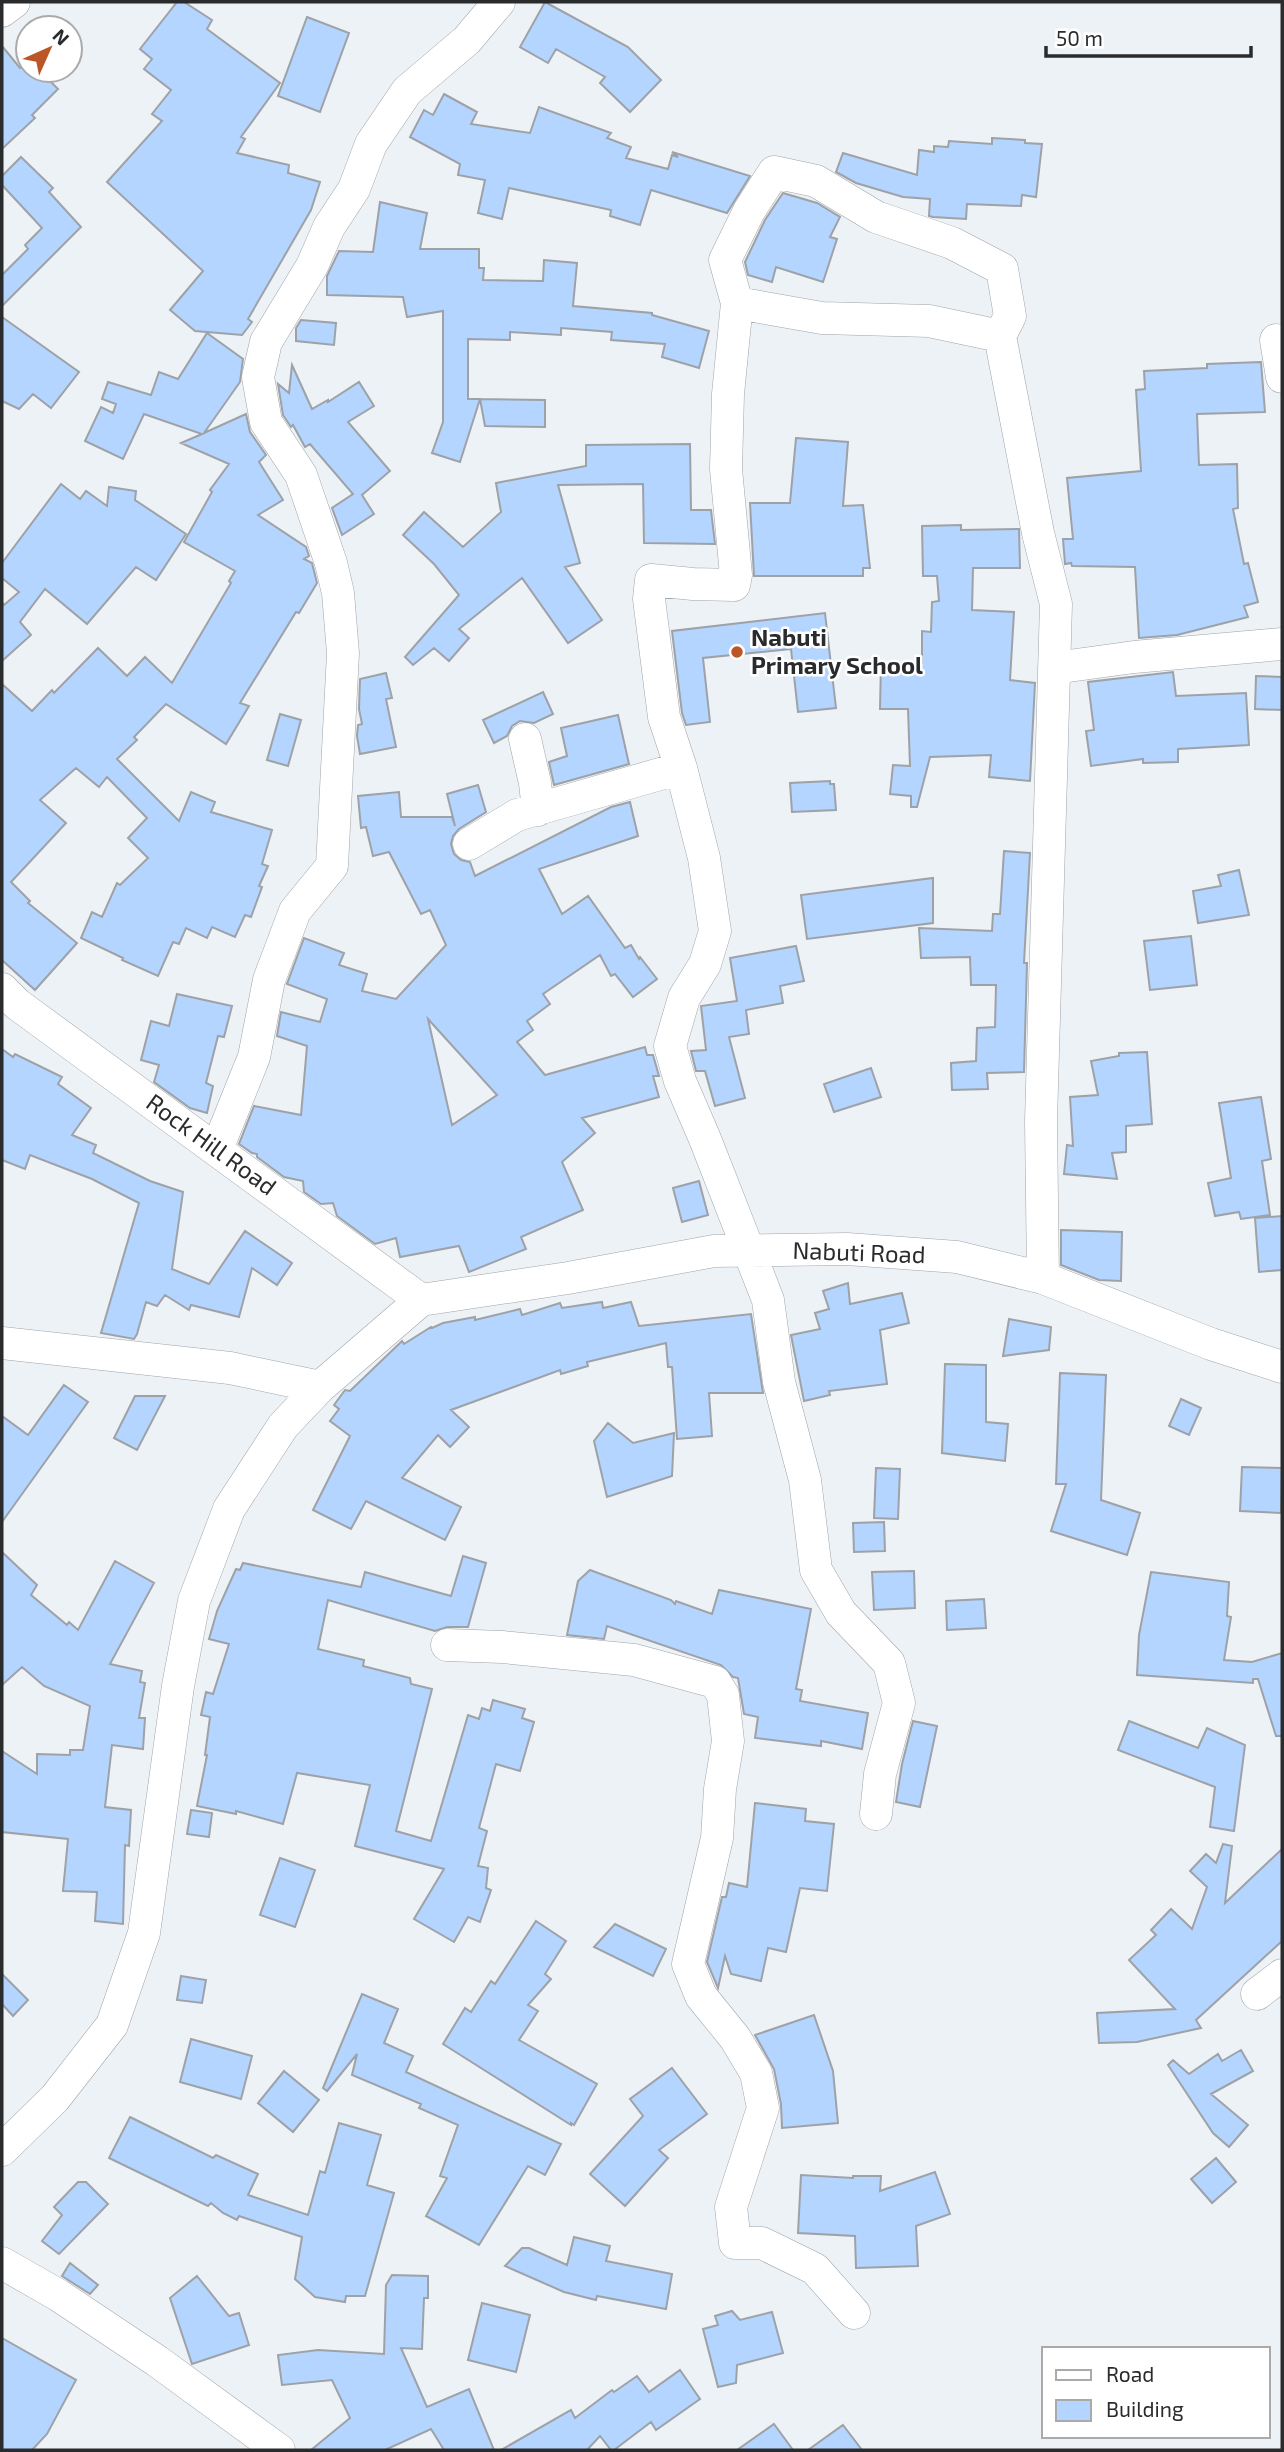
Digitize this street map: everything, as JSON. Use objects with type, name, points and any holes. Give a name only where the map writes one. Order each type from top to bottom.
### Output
[{"type":"street","points":[[2,11],[14,2]]},
{"type":"street","points":[[217,1149],[254,1057],[269,980],[295,911],[332,866],[343,653],[338,593],[331,563],[301,475],[266,422],[258,377],[263,354],[266,342],[312,266],[329,227],[354,190],[371,144],[407,91],[467,40],[499,2]]},
{"type":"street","points":[[876,1814],[880,1774],[899,1703],[890,1663],[841,1613],[817,1570],[805,1480],[779,1381],[768,1300],[680,1081],[670,1046],[684,998],[705,964],[715,931],[704,858],[681,768],[664,717],[649,599],[651,580],[734,585],[736,575],[726,469],[728,394],[737,303],[724,260],[749,211],[774,172],[816,181],[876,217],[952,243],[1002,268],[1010,317],[1000,336],[1038,533],[1056,604],[1041,1121],[1043,1278]]},
{"type":"street","points":[[737,303],[822,318],[929,321],[1000,336]]},
{"type":"street","points":[[1276,340],[1282,377]]},
{"type":"street","points":[[1054,668],[1135,657],[1282,644]]},
{"type":"street","points":[[525,738],[538,810]]},
{"type":"street","points":[[468,844],[517,816],[681,768]]},
{"type":"street","name":"Rock Hill Road","points":[[2,989],[17,1004],[421,1300]]},
{"type":"street","name":"Nabuti Road","points":[[421,1300],[568,1278],[714,1251],[847,1249],[957,1257],[1043,1278],[1211,1344],[1282,1367]]},
{"type":"street","points":[[2,2150],[55,2098],[112,2025],[144,1933],[178,1686],[194,1601],[229,1509],[283,1426],[320,1387],[421,1300]]},
{"type":"street","points":[[2,1343],[230,1368],[320,1387]]},
{"type":"street","points":[[447,1644],[634,1660],[715,1682],[723,1695],[728,1741],[720,1789],[717,1838],[688,1964],[701,1996],[735,2038],[756,2073],[763,2108],[731,2207],[735,2243],[762,2243],[815,2269],[854,2313]]},
{"type":"street","points":[[1257,1994],[1282,1975]]},
{"type":"street","points":[[2,2263],[58,2295],[135,2346],[279,2450]]},
{"type":"building","points":[[177,2],[184,2],[212,20],[207,29],[280,83],[241,137],[245,139],[237,153],[289,165],[288,173],[320,182],[311,210],[248,319],[252,322],[242,335],[195,331],[170,310],[203,271],[107,182],[162,121],[152,114],[171,90],[144,69],[152,59],[140,49]]},
{"type":"building","points":[[545,2],[628,47],[661,80],[630,112],[600,83],[605,77],[556,49],[548,63],[520,47]]},
{"type":"building","points":[[307,17],[349,33],[320,112],[278,96]]},
{"type":"building","points":[[2,46],[14,61],[14,84],[53,84],[58,89],[32,115],[35,118],[2,149]]},
{"type":"building","points":[[444,94],[477,112],[471,124],[530,133],[539,107],[611,133],[607,138],[631,147],[626,158],[668,169],[672,155],[678,157],[672,152],[750,176],[727,213],[651,190],[640,225],[610,216],[611,210],[509,188],[502,219],[478,213],[485,180],[458,175],[460,164],[410,137],[424,110],[433,115]]},
{"type":"building","points":[[992,138],[1042,144],[1036,197],[1022,195],[1021,206],[967,204],[966,219],[933,217],[929,216],[930,199],[903,197],[856,183],[836,172],[843,153],[917,175],[919,150],[934,152],[934,146],[948,147],[949,141],[992,144]]},
{"type":"building","points":[[21,157],[53,188],[49,192],[81,227],[2,306],[2,275],[28,249],[25,245],[42,228],[2,185],[2,176]]},
{"type":"building","points":[[783,193],[817,203],[840,217],[830,237],[837,239],[823,282],[776,267],[772,282],[748,275],[745,262],[765,220]]},
{"type":"building","points":[[380,202],[427,213],[420,249],[479,249],[479,268],[484,268],[483,280],[543,281],[544,260],[577,263],[573,306],[652,313],[709,331],[699,368],[662,357],[665,344],[611,340],[612,332],[561,328],[561,335],[510,332],[510,340],[468,339],[468,399],[480,399],[460,462],[432,453],[443,422],[443,311],[407,317],[403,297],[327,295],[327,276],[339,251],[373,252]]},
{"type":"building","points":[[2,317],[79,372],[51,408],[33,394],[19,409],[2,401]]},
{"type":"building","points":[[301,320],[336,323],[334,345],[296,341],[296,328]]},
{"type":"building","points":[[207,333],[243,359],[240,382],[204,433],[246,414],[250,432],[266,455],[259,462],[283,500],[258,515],[306,547],[309,556],[304,559],[312,563],[317,583],[240,703],[249,706],[226,744],[166,704],[134,737],[137,740],[117,759],[179,821],[191,792],[215,802],[211,812],[272,830],[262,864],[268,866],[259,886],[262,887],[251,917],[245,915],[235,937],[212,927],[207,938],[186,928],[179,944],[173,942],[158,976],[122,960],[123,958],[81,938],[92,912],[102,917],[117,883],[120,885],[148,858],[128,838],[147,818],[107,777],[99,787],[76,768],[40,800],[66,823],[11,882],[30,901],[28,903],[77,943],[35,990],[2,960],[2,684],[32,711],[52,690],[54,693],[98,648],[127,676],[145,657],[172,683],[231,583],[229,581],[235,571],[184,542],[212,492],[210,490],[229,464],[181,443],[202,434],[144,414],[123,459],[85,441],[101,407],[113,413],[116,404],[102,399],[108,382],[151,395],[159,372],[178,379]]},
{"type":"building","points":[[1261,362],[1265,412],[1197,414],[1199,465],[1237,464],[1238,508],[1233,509],[1244,564],[1248,563],[1258,602],[1244,606],[1248,617],[1177,635],[1139,638],[1135,567],[1065,564],[1063,539],[1073,539],[1067,478],[1141,471],[1136,390],[1145,389],[1144,371],[1207,368],[1207,364]]},
{"type":"building","points":[[292,365],[312,409],[359,382],[374,406],[348,422],[390,471],[362,495],[374,514],[342,535],[332,508],[353,494],[310,444],[305,447],[293,425],[291,427],[283,415],[278,384],[289,393]]},
{"type":"building","points":[[480,399],[545,400],[545,427],[485,426]]},
{"type":"building","points":[[796,438],[848,442],[843,506],[863,505],[870,568],[863,568],[863,576],[754,576],[750,503],[790,503]]},
{"type":"building","points":[[690,444],[691,510],[711,510],[715,544],[644,543],[643,484],[558,485],[580,563],[565,567],[602,620],[568,643],[522,578],[459,629],[469,638],[449,661],[434,648],[413,665],[405,657],[459,595],[434,564],[403,535],[424,512],[463,547],[501,512],[496,483],[586,466],[586,445]]},
{"type":"building","points":[[61,484],[80,499],[86,491],[107,506],[109,487],[136,491],[135,500],[186,534],[156,580],[136,567],[87,624],[45,589],[20,622],[31,635],[2,661],[2,602],[4,605],[19,592],[2,578],[2,563]]},
{"type":"building","points":[[961,525],[961,530],[1019,529],[1020,568],[973,568],[972,610],[1014,612],[1010,680],[1035,683],[1030,781],[989,777],[991,755],[930,757],[917,807],[911,807],[911,796],[890,794],[893,765],[910,766],[908,709],[880,709],[881,663],[922,663],[922,631],[931,632],[932,602],[939,601],[937,576],[923,576],[922,526]]},
{"type":"building","points":[[825,613],[836,708],[798,712],[791,649],[703,658],[710,722],[686,725],[682,713],[672,631]]},
{"type":"building","points":[[1173,672],[1176,696],[1246,693],[1249,745],[1178,749],[1178,762],[1143,763],[1143,759],[1091,766],[1086,731],[1094,730],[1088,682]]},
{"type":"building","points":[[386,673],[392,698],[386,699],[396,747],[360,754],[357,736],[358,725],[362,724],[359,709],[360,679]]},
{"type":"building","points":[[1256,676],[1282,677],[1282,710],[1255,709]]},
{"type":"building","points":[[543,692],[553,714],[534,723],[520,721],[512,726],[507,736],[494,743],[483,720]]},
{"type":"building","points":[[280,714],[301,720],[288,766],[267,760]]},
{"type":"building","points":[[618,715],[629,764],[554,785],[549,762],[567,756],[561,728]]},
{"type":"building","points":[[830,781],[830,784],[834,784],[836,810],[792,812],[790,783]]},
{"type":"building","points":[[478,785],[486,812],[459,829],[451,844],[454,854],[461,860],[470,862],[475,876],[611,807],[630,802],[638,836],[539,869],[562,914],[588,896],[625,948],[631,945],[639,959],[640,957],[657,979],[633,997],[615,974],[611,976],[600,955],[543,994],[550,1004],[527,1021],[533,1030],[517,1042],[545,1075],[645,1047],[647,1055],[653,1055],[659,1076],[653,1076],[659,1097],[582,1118],[595,1133],[562,1162],[583,1210],[521,1237],[526,1249],[469,1272],[459,1246],[400,1257],[396,1238],[375,1244],[337,1216],[333,1203],[321,1204],[304,1192],[303,1181],[284,1177],[257,1157],[257,1154],[239,1144],[254,1106],[301,1115],[307,1046],[277,1036],[281,1012],[320,1022],[327,999],[287,984],[304,938],[344,953],[339,965],[367,974],[362,991],[396,999],[446,945],[430,910],[421,914],[389,852],[373,856],[366,827],[361,828],[358,796],[399,792],[401,817],[452,817],[455,826],[447,794]],"holes":[[[428,1019],[497,1095],[452,1125]]]},
{"type":"building","points":[[1004,851],[1030,853],[1024,963],[1027,963],[1024,1072],[987,1073],[988,1089],[952,1090],[951,1063],[976,1061],[977,1028],[995,1027],[996,985],[971,985],[970,957],[921,958],[919,928],[992,931],[993,914],[1000,914]]},
{"type":"building","points":[[1239,870],[1249,915],[1198,923],[1193,891],[1221,886],[1218,875]]},
{"type":"building","points":[[933,878],[933,923],[807,939],[801,895]]},
{"type":"building","points":[[1191,936],[1197,985],[1150,990],[1144,941]]},
{"type":"building","points":[[796,946],[804,981],[780,986],[783,1003],[746,1010],[749,1034],[729,1037],[745,1098],[715,1106],[705,1071],[696,1071],[691,1051],[706,1050],[701,1006],[737,1001],[730,958]]},
{"type":"building","points":[[177,994],[232,1006],[224,1037],[218,1036],[206,1083],[213,1086],[207,1113],[190,1108],[154,1082],[159,1065],[141,1060],[151,1021],[169,1026]]},
{"type":"building","points":[[2,1049],[13,1057],[15,1054],[62,1077],[58,1084],[91,1108],[72,1135],[96,1145],[93,1153],[150,1181],[183,1192],[172,1269],[209,1284],[245,1231],[292,1263],[277,1285],[252,1268],[239,1317],[191,1305],[189,1310],[165,1295],[157,1306],[146,1302],[134,1339],[101,1333],[139,1203],[92,1179],[30,1155],[25,1169],[2,1160]]},
{"type":"building","points":[[1147,1052],[1152,1124],[1126,1126],[1126,1152],[1112,1153],[1117,1179],[1064,1174],[1067,1145],[1073,1146],[1070,1097],[1098,1095],[1091,1061],[1119,1056],[1119,1053]]},
{"type":"building","points":[[871,1068],[881,1097],[834,1112],[824,1084]]},
{"type":"building","points":[[1261,1097],[1271,1159],[1262,1161],[1270,1215],[1241,1219],[1239,1212],[1215,1216],[1208,1183],[1231,1178],[1219,1103]]},
{"type":"building","points":[[699,1181],[708,1215],[682,1222],[673,1188]]},
{"type":"building","points":[[1282,1216],[1282,1270],[1259,1272],[1255,1218]]},
{"type":"building","points":[[1061,1230],[1122,1232],[1121,1281],[1099,1280],[1061,1265]]},
{"type":"building","points":[[848,1283],[850,1304],[902,1293],[909,1323],[880,1330],[887,1384],[829,1391],[830,1395],[804,1401],[791,1335],[820,1329],[815,1313],[829,1309],[823,1291]]},
{"type":"building","points":[[602,1302],[603,1308],[631,1302],[639,1326],[751,1314],[763,1393],[709,1393],[712,1436],[677,1439],[672,1367],[668,1367],[666,1343],[587,1362],[588,1366],[561,1374],[560,1370],[451,1410],[469,1427],[450,1447],[438,1435],[402,1478],[461,1507],[445,1540],[366,1501],[351,1529],[313,1510],[350,1436],[330,1421],[339,1409],[334,1405],[345,1390],[350,1391],[402,1341],[404,1344],[431,1327],[443,1323],[475,1317],[475,1320],[520,1309],[522,1315],[560,1303],[562,1308]]},
{"type":"building","points":[[1009,1319],[1051,1327],[1049,1350],[1003,1356]]},
{"type":"building","points":[[945,1364],[986,1365],[986,1422],[1008,1424],[1005,1461],[942,1453]]},
{"type":"building","points":[[1060,1373],[1106,1375],[1101,1500],[1140,1513],[1127,1555],[1051,1531],[1066,1484],[1056,1484]]},
{"type":"building","points":[[64,1385],[88,1402],[2,1522],[2,1416],[28,1435]]},
{"type":"building","points":[[135,1396],[165,1396],[137,1450],[114,1438]]},
{"type":"building","points":[[1181,1399],[1201,1408],[1189,1435],[1169,1426]]},
{"type":"building","points":[[608,1423],[633,1443],[674,1433],[672,1476],[607,1497],[594,1441]]},
{"type":"building","points":[[1242,1467],[1282,1468],[1281,1513],[1240,1511]]},
{"type":"building","points":[[876,1468],[900,1469],[898,1519],[874,1518]]},
{"type":"building","points":[[884,1522],[885,1551],[854,1552],[853,1523]]},
{"type":"building","points":[[2,1552],[37,1585],[31,1595],[67,1625],[69,1622],[78,1630],[115,1561],[154,1583],[110,1664],[142,1671],[140,1682],[145,1683],[139,1718],[145,1718],[143,1749],[112,1745],[105,1807],[131,1810],[129,1846],[125,1845],[123,1924],[95,1921],[97,1892],[63,1891],[68,1839],[2,1832],[2,1751],[37,1774],[37,1754],[70,1755],[70,1750],[83,1750],[90,1706],[44,1686],[22,1667],[2,1685]]},
{"type":"building","points":[[463,1556],[486,1563],[468,1627],[447,1627],[435,1631],[328,1600],[318,1649],[364,1660],[363,1666],[410,1678],[411,1684],[432,1689],[396,1831],[431,1841],[468,1715],[479,1719],[482,1708],[490,1711],[493,1700],[525,1709],[522,1718],[534,1722],[520,1771],[496,1764],[479,1828],[487,1831],[478,1866],[488,1868],[486,1888],[491,1890],[480,1922],[468,1917],[454,1942],[414,1919],[444,1869],[355,1846],[370,1785],[297,1773],[283,1824],[236,1811],[236,1814],[197,1806],[207,1755],[210,1717],[201,1715],[206,1692],[213,1694],[229,1644],[209,1639],[217,1611],[236,1569],[240,1570],[243,1563],[361,1587],[365,1572],[451,1596]]},
{"type":"building","points":[[590,1570],[671,1600],[675,1604],[676,1601],[712,1614],[719,1590],[811,1609],[796,1689],[802,1690],[800,1701],[868,1713],[862,1749],[821,1741],[821,1746],[755,1738],[758,1717],[744,1714],[738,1678],[733,1677],[721,1665],[607,1626],[604,1639],[567,1635],[578,1581]]},
{"type":"building","points":[[914,1571],[915,1608],[874,1610],[872,1572]]},
{"type":"building","points":[[1151,1572],[1229,1582],[1227,1616],[1231,1617],[1224,1660],[1252,1662],[1282,1653],[1282,1736],[1276,1736],[1258,1679],[1253,1679],[1253,1683],[1137,1675],[1139,1635]]},
{"type":"building","points":[[984,1599],[986,1628],[947,1630],[946,1601]]},
{"type":"building","points":[[913,1721],[937,1726],[920,1807],[896,1802]]},
{"type":"building","points":[[1129,1721],[1198,1748],[1207,1728],[1245,1745],[1234,1831],[1210,1827],[1215,1787],[1118,1750]]},
{"type":"building","points":[[755,1803],[806,1809],[805,1821],[834,1824],[827,1891],[800,1888],[786,1952],[768,1948],[761,1981],[731,1974],[725,1956],[718,1988],[707,1962],[722,1897],[726,1897],[729,1883],[747,1887]]},
{"type":"building","points":[[191,1810],[212,1813],[209,1837],[187,1834]]},
{"type":"building","points":[[1223,1844],[1232,1846],[1225,1903],[1282,1849],[1282,1941],[1196,2020],[1201,2028],[1137,2042],[1099,2043],[1097,2013],[1175,2009],[1129,1960],[1156,1935],[1151,1930],[1171,1909],[1192,1929],[1207,1887],[1190,1871],[1206,1854],[1216,1863]]},
{"type":"building","points":[[280,1858],[315,1870],[295,1927],[260,1915]]},
{"type":"building","points":[[536,1921],[566,1941],[545,1974],[551,1979],[528,2005],[538,2011],[519,2040],[597,2084],[574,2125],[443,2044],[465,2008],[471,2012],[491,1981],[495,1984]]},
{"type":"building","points":[[615,1924],[666,1949],[653,1976],[594,1947]]},
{"type":"building","points":[[2,1974],[28,2000],[13,2016],[2,2004]]},
{"type":"building","points":[[181,1976],[206,1980],[202,2003],[177,2000]]},
{"type":"building","points":[[362,1994],[398,2009],[384,2043],[413,2056],[406,2072],[561,2144],[545,2175],[528,2166],[479,2245],[426,2216],[447,2178],[440,2176],[458,2125],[419,2108],[421,2104],[352,2075],[357,2054],[327,2091],[323,2088]]},
{"type":"building","points":[[814,2015],[833,2071],[838,2123],[782,2128],[781,2104],[774,2069],[755,2035]]},
{"type":"building","points":[[191,2039],[252,2056],[241,2099],[180,2082]]},
{"type":"building","points":[[1241,2050],[1253,2071],[1211,2094],[1248,2125],[1229,2147],[1213,2133],[1168,2065],[1173,2060],[1189,2074],[1218,2054],[1222,2061]]},
{"type":"building","points":[[672,2068],[707,2114],[659,2150],[668,2158],[625,2206],[590,2174],[643,2116],[630,2099]]},
{"type":"building","points":[[284,2071],[319,2100],[293,2132],[258,2103]]},
{"type":"building","points":[[130,2117],[213,2158],[216,2155],[258,2174],[248,2195],[308,2215],[320,2171],[325,2173],[339,2123],[381,2135],[367,2185],[394,2193],[365,2296],[346,2296],[345,2302],[315,2297],[295,2279],[302,2237],[239,2216],[237,2220],[211,2203],[208,2206],[109,2158]]},
{"type":"building","points":[[1216,2158],[1236,2182],[1212,2203],[1191,2179]]},
{"type":"building","points":[[935,2172],[950,2214],[916,2226],[918,2266],[856,2268],[855,2236],[798,2233],[801,2175],[853,2178],[881,2176],[880,2191]]},
{"type":"building","points":[[78,2182],[86,2182],[108,2204],[59,2254],[42,2241],[62,2215],[54,2207]]},
{"type":"building","points":[[574,2237],[610,2246],[606,2261],[672,2274],[666,2309],[597,2296],[596,2300],[564,2292],[505,2266],[522,2248],[529,2248],[567,2265]]},
{"type":"building","points":[[70,2263],[98,2285],[90,2294],[62,2276]]},
{"type":"building","points":[[392,2275],[428,2276],[428,2298],[424,2298],[422,2349],[401,2348],[427,2407],[469,2389],[494,2450],[444,2450],[431,2429],[385,2450],[311,2450],[350,2418],[332,2380],[282,2385],[278,2355],[318,2350],[384,2354],[386,2285]]},
{"type":"building","points":[[197,2276],[229,2316],[239,2313],[249,2345],[192,2364],[170,2298]]},
{"type":"building","points":[[482,2303],[530,2315],[516,2372],[468,2360]]},
{"type":"building","points":[[732,2311],[740,2320],[772,2312],[783,2353],[737,2365],[736,2383],[718,2387],[703,2329],[718,2325],[715,2316]]},
{"type":"building","points":[[2,2338],[76,2380],[47,2434],[32,2450],[2,2450]]},
{"type":"building","points":[[680,2370],[700,2399],[656,2430],[651,2422],[614,2450],[611,2450],[600,2436],[587,2450],[501,2450],[571,2410],[575,2418],[612,2390],[614,2392],[637,2376],[649,2392]]},
{"type":"building","points":[[774,2424],[793,2450],[737,2450]]},
{"type":"building","points":[[843,2425],[862,2450],[808,2450]]},
{"type":"place","name":"Nabuti Primary School","points":[[737,652]]}]
